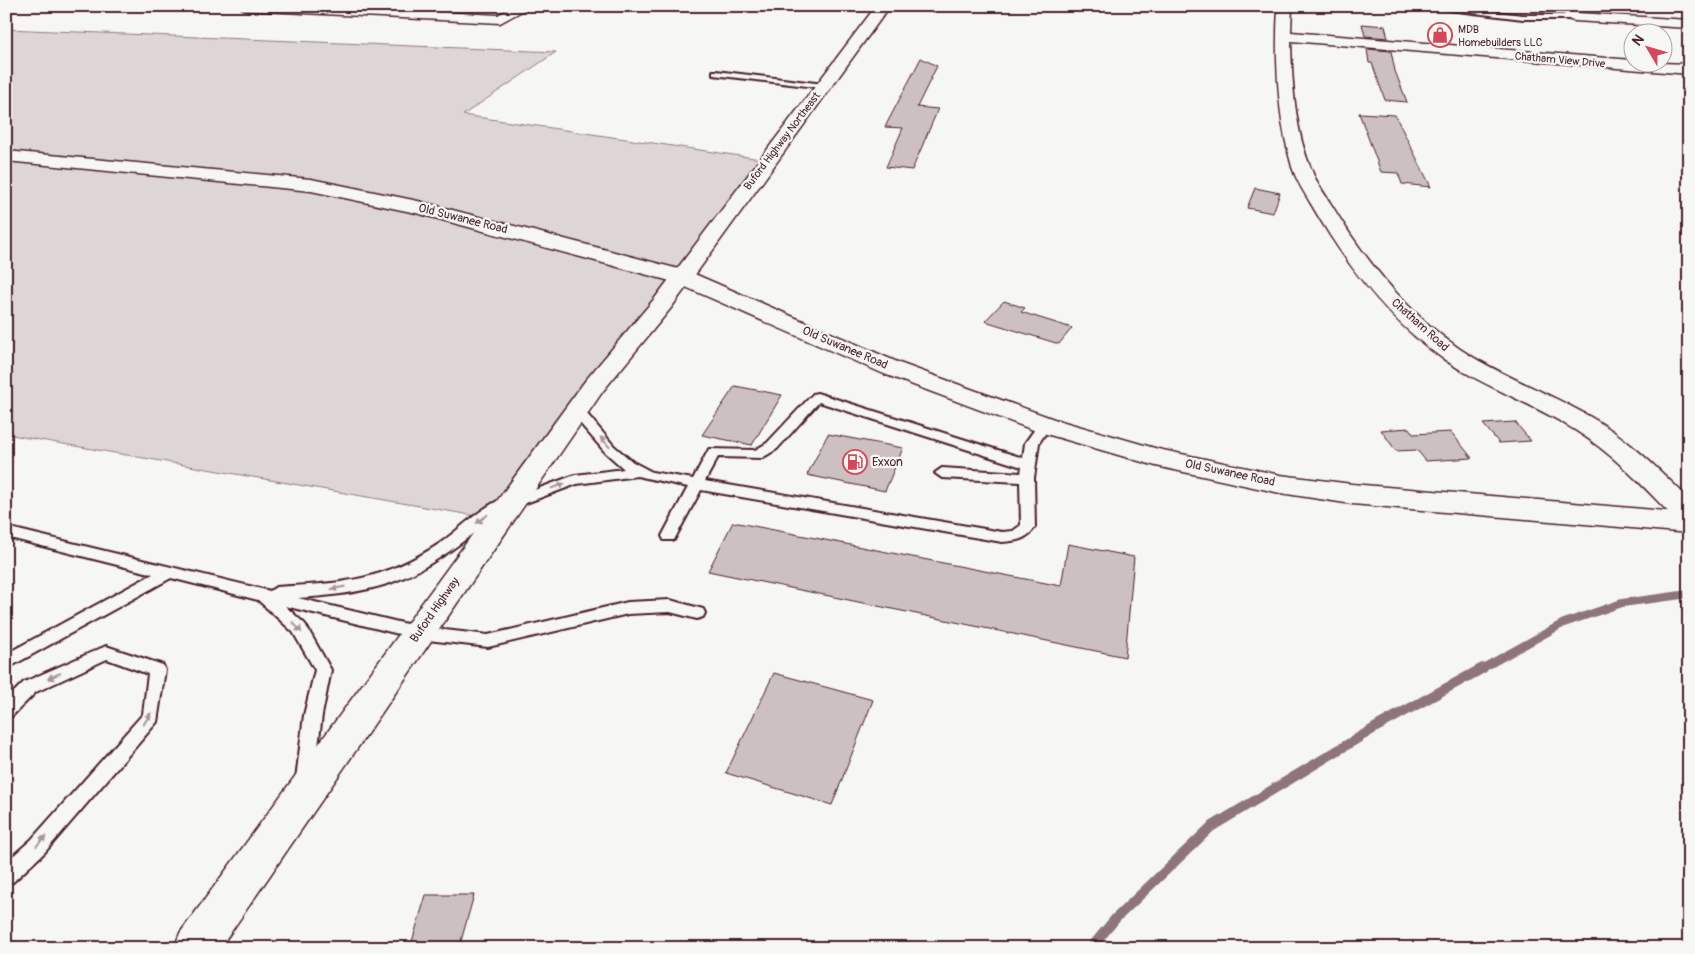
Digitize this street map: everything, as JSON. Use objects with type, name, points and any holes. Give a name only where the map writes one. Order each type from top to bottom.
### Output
[{"type":"street","points":[[245,6],[500,19],[524,6]]},
{"type":"street","name":"Buford Highway Northeast","points":[[682,277],[883,6]]},
{"type":"street","name":"Chatham Road","points":[[1285,6],[1283,36],[1292,128],[1301,169],[1345,245],[1394,303],[1417,326],[1487,376],[1584,424],[1638,464],[1689,516]]},
{"type":"street","points":[[1563,6],[1575,18],[1689,24]]},
{"type":"street","name":"Chatham View Drive","points":[[1283,36],[1689,70]]},
{"type":"street","name":"Old Suwanee Road","points":[[6,156],[311,186],[418,207],[682,277],[892,369],[1045,425],[1156,457],[1288,485],[1352,494],[1689,523]]},
{"type":"street","name":"Buford Highway","points":[[195,948],[577,411],[682,277]]},
{"type":"lane","points":[[1419,6],[1494,14],[1575,18]]},
{"type":"lane","points":[[1485,6],[1494,14]]},
{"type":"lane","points":[[1682,6],[1689,7]]},
{"type":"lane","points":[[716,73],[824,86]]},
{"type":"lane","points":[[669,536],[714,452],[757,455],[772,446],[817,397],[1028,472]]},
{"type":"lane","points":[[577,411],[614,453],[635,472]]},
{"type":"lane","points":[[262,594],[326,590],[384,579],[433,556],[517,496],[576,480],[635,472],[1002,537],[1017,536],[1028,527],[1028,472],[1032,444],[1045,425]]},
{"type":"lane","points":[[942,473],[1028,472]]},
{"type":"lane","points":[[6,532],[419,633],[488,641],[628,608],[670,606],[697,613]]},
{"type":"lane","points":[[6,662],[169,572]]},
{"type":"lane","points":[[262,594],[299,628],[323,670],[313,715],[302,797]]},
{"type":"lane","points":[[6,711],[30,687],[106,652],[157,670],[151,717],[38,846],[6,875]]},
{"type":"shaded area","points":[[6,29],[556,52],[463,115],[761,159],[488,518],[6,434]]},
{"type":"building","points":[[1362,24],[1385,26],[1388,38],[1365,36]]},
{"type":"building","points":[[1367,49],[1391,51],[1395,71],[1407,102],[1385,100],[1372,63],[1369,63]]},
{"type":"building","points":[[921,58],[937,66],[917,107],[938,109],[912,170],[886,167],[903,128],[885,127]]},
{"type":"building","points":[[1359,113],[1395,115],[1431,187],[1402,184],[1398,173],[1381,172]]},
{"type":"building","points":[[1255,188],[1280,193],[1273,213],[1247,208]]},
{"type":"building","points":[[1004,301],[1025,308],[1021,312],[1072,328],[1059,344],[985,321]]},
{"type":"building","points":[[735,386],[782,395],[752,445],[702,435]]},
{"type":"building","points":[[1515,422],[1531,441],[1499,443],[1483,424]]},
{"type":"building","points":[[1409,428],[1413,434],[1451,432],[1472,458],[1426,461],[1417,450],[1396,451],[1381,430]]},
{"type":"building","name":"Exxon","points":[[828,434],[903,448],[885,491],[807,475]]},
{"type":"building","points":[[733,522],[1061,586],[1068,544],[1134,557],[1125,657],[708,571]]},
{"type":"building","points":[[774,673],[873,700],[832,805],[726,773]]},
{"type":"building","points":[[426,895],[474,895],[459,948],[410,948]]},
{"type":"waterway","points":[[1481,669],[1564,623],[1622,603],[1689,594]]},
{"type":"waterway","points":[[1091,948],[1116,918],[1211,827],[1378,726],[1483,668]]},
{"type":"place","name":"MDB Homebuilders LLC","points":[[1440,35]]},
{"type":"place","name":"Exxon","points":[[855,462]]}]
